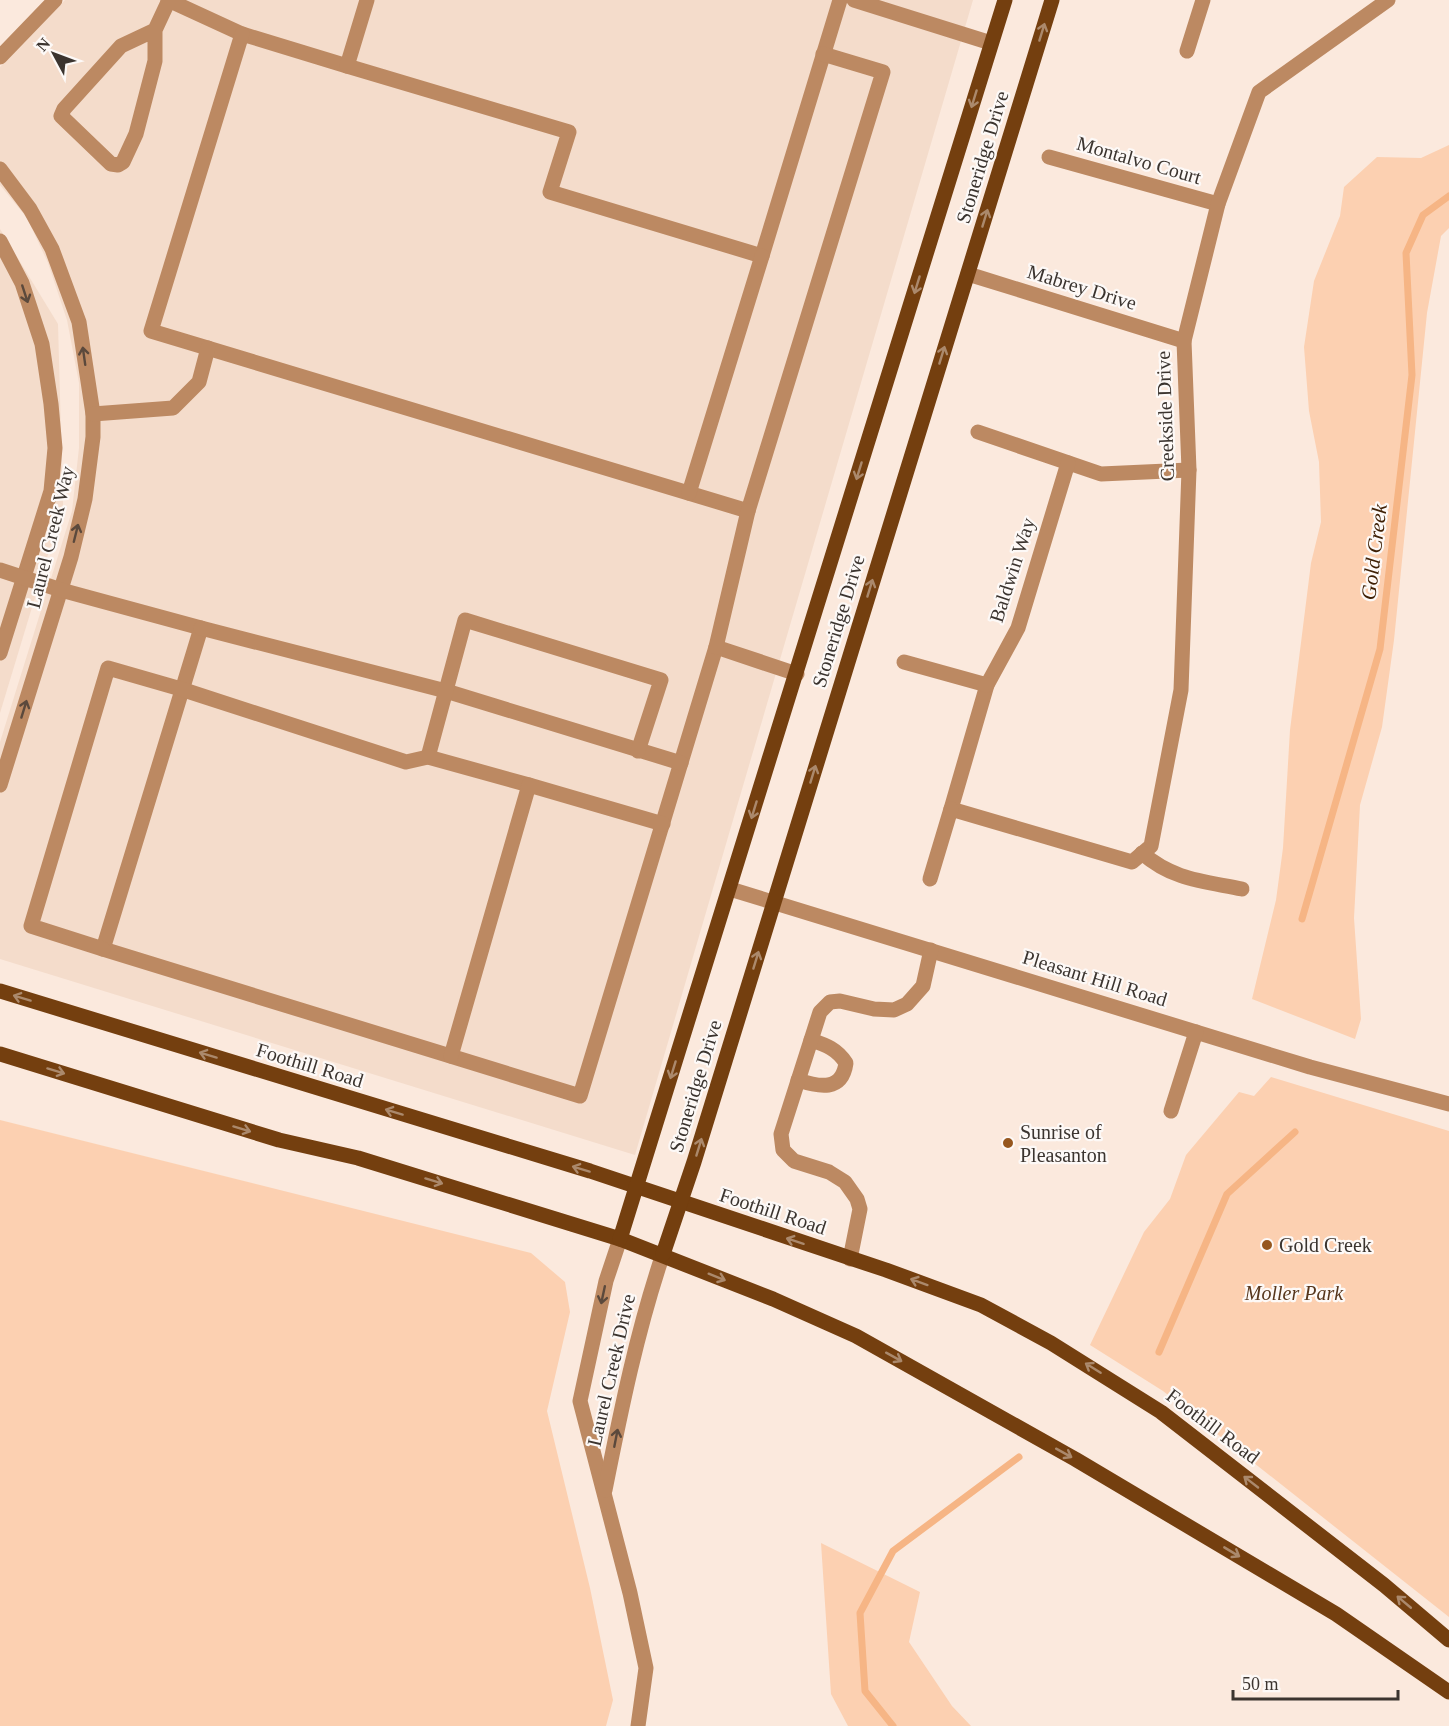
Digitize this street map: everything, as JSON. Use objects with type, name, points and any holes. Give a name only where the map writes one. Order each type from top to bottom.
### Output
[{"type":"main road","name":"Stoneridge Drive","points":[[620,1239],[1005,0]]},
{"type":"main road","name":"Stoneridge Drive","points":[[663,1254],[1052,0]]},
{"type":"main road","name":"Foothill Road","points":[[0,991],[590,1172],[981,1305],[1051,1343],[1161,1412],[1384,1585],[1449,1640]]},
{"type":"main road","points":[[0,1054],[279,1140],[358,1158],[620,1239],[773,1299],[856,1336],[1076,1459],[1336,1614],[1449,1692]]},
{"type":"street","points":[[0,57],[55,0]]},
{"type":"street","points":[[155,30],[121,46],[64,108],[61,116],[111,164],[118,165],[123,162],[136,134],[155,62],[155,30],[169,0],[242,34],[568,132],[550,192],[762,256]]},
{"type":"street","points":[[347,66],[367,0]]},
{"type":"street","points":[[689,494],[840,0]]},
{"type":"street","points":[[854,0],[991,43]]},
{"type":"street","points":[[1187,51],[1203,0]]},
{"type":"street","name":"Creekside Drive","points":[[1137,858],[1151,846],[1181,690],[1189,470],[1184,341],[1218,204],[1260,92],[1388,0]]},
{"type":"street","points":[[242,34],[151,331],[748,511]]},
{"type":"street","points":[[663,824],[428,757],[406,762],[181,689],[108,668],[31,926],[580,1096],[663,824],[716,647],[748,511],[883,72],[823,54]]},
{"type":"street","name":"Montalvo Court","points":[[1049,156],[1218,204]]},
{"type":"street","name":"Laurel Creek Way","points":[[0,169],[30,208],[52,249],[79,322],[93,414],[92,451],[85,499],[61,590],[0,785]]},
{"type":"street","name":"Laurel Creek Way","points":[[0,241],[22,283],[42,344],[55,448],[51,491],[0,653]]},
{"type":"street","name":"Mabrey Drive","points":[[968,274],[1184,341]]},
{"type":"street","points":[[93,414],[173,408],[199,381],[208,348]]},
{"type":"street","points":[[978,432],[1101,474],[1189,470]]},
{"type":"street","name":"Baldwin Way","points":[[930,879],[987,685],[1018,628],[1068,462]]},
{"type":"street","points":[[0,570],[61,590],[446,692],[681,763]]},
{"type":"street","points":[[428,757],[465,620],[661,680],[638,751]]},
{"type":"street","points":[[104,949],[201,628]]},
{"type":"street","points":[[716,647],[797,674]]},
{"type":"street","points":[[904,662],[987,685]]},
{"type":"street","points":[[452,1056],[529,784]]},
{"type":"street","points":[[951,809],[1137,858],[1177,875],[1242,889]]},
{"type":"street","name":"Pleasant Hill Road","points":[[730,889],[1310,1067],[1449,1104]]},
{"type":"street","points":[[850,1259],[860,1209],[857,1199],[845,1182],[829,1172],[794,1161],[783,1150],[781,1134],[820,1012],[830,1002],[840,1001],[874,1009],[894,1010],[907,1004],[923,986],[931,950]]},
{"type":"street","points":[[1171,1112],[1196,1032]]},
{"type":"street","points":[[798,1080],[818,1086],[835,1083],[845,1074],[846,1063],[832,1047],[811,1040]]},
{"type":"street","name":"Laurel Creek Drive","points":[[620,1239],[606,1281],[580,1401],[630,1593],[646,1668],[638,1726]]},
{"type":"street","name":"Laurel Creek Drive","points":[[604,1496],[628,1378],[648,1297],[663,1254]]},
{"type":"shaded area","points":[[65,0],[973,0],[635,1155],[0,959],[0,742],[72,511],[79,448],[79,383],[67,320],[48,263],[27,218],[0,185],[0,67]]},
{"type":"shaded area","points":[[0,229],[58,324],[63,505],[0,713]]},
{"type":"green space","points":[[1449,145],[1449,228],[1441,236],[1427,313],[1394,640],[1382,727],[1360,805],[1354,918],[1361,1019],[1355,1039],[1252,999],[1276,900],[1283,848],[1290,730],[1311,563],[1321,522],[1319,462],[1309,411],[1304,347],[1314,281],[1340,216],[1344,187],[1377,157],[1421,158]]},
{"type":"green space","name":"Moller Park","points":[[1271,1077],[1449,1131],[1449,1617],[1163,1391],[1090,1345],[1144,1232],[1170,1199],[1186,1155],[1239,1092],[1254,1096]]},
{"type":"green space","points":[[0,1120],[531,1253],[565,1282],[570,1312],[547,1411],[590,1588],[613,1700],[606,1726],[0,1726]]},
{"type":"green space","points":[[821,1543],[920,1592],[909,1642],[952,1706],[971,1726],[848,1726],[831,1694]]},
{"type":"waterway","name":"Gold Creek","points":[[1302,919],[1380,649],[1412,375],[1406,253],[1423,215],[1449,196]]},
{"type":"waterway","name":"Gold Creek","points":[[1159,1352],[1227,1194],[1295,1132]]},
{"type":"waterway","name":"Gold Creek","points":[[893,1726],[865,1691],[860,1613],[893,1551],[1019,1457]]},
{"type":"place","name":"Sunrise of Pleasanton","points":[[1008,1143]]},
{"type":"place","name":"Gold Creek","points":[[1267,1245]]}]
